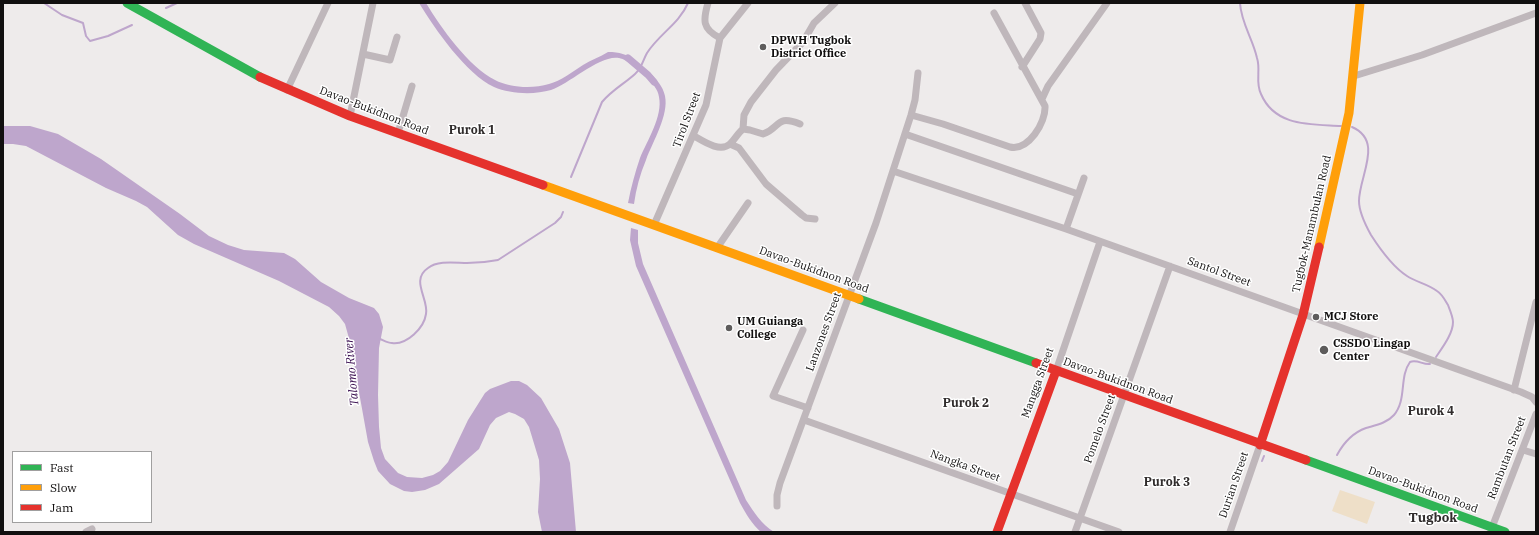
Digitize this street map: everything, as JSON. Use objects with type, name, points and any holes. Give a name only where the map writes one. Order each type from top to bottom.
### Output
[{"type":"main road","name":"Davao-Bukidnon Road","points":[[127,3],[260,77],[350,116],[1124,395],[1491,530],[1505,532]]},
{"type":"main road","name":"Tugbok-Manambulan Road","points":[[1260,445],[1303,315],[1349,113],[1354,76],[1360,3]]},
{"type":"main road","name":"Mangga Street","points":[[997,532],[1056,371]]},
{"type":"street","points":[[288,90],[328,3]]},
{"type":"street","points":[[350,116],[373,3]]},
{"type":"street","points":[[708,3],[705,13],[705,24],[711,32],[720,38]]},
{"type":"street","name":"Tirol Street","points":[[654,225],[694,136],[707,101],[720,38],[748,3]]},
{"type":"street","points":[[694,136],[716,146],[725,146],[730,144],[743,129],[744,115],[750,102],[776,70],[803,42],[814,23],[835,3]]},
{"type":"street","points":[[1022,67],[1040,39],[1041,33],[1025,3]]},
{"type":"street","points":[[1042,99],[1048,86],[1107,3]]},
{"type":"street","points":[[911,115],[943,124],[1010,147],[1018,148],[1027,143],[1044,119],[1046,113],[1042,99],[1022,67],[994,13]]},
{"type":"street","points":[[1354,76],[1414,58],[1536,13]]},
{"type":"street","points":[[363,54],[390,60],[397,37]]},
{"type":"street","name":"Lanzones Street","points":[[777,506],[777,495],[780,483],[876,223],[893,171],[915,100],[918,73]]},
{"type":"street","points":[[398,133],[412,86]]},
{"type":"street","points":[[743,129],[763,134],[783,120],[800,124]]},
{"type":"street","points":[[905,134],[1078,194]]},
{"type":"street","points":[[730,144],[739,148],[766,184],[806,218],[815,219]]},
{"type":"street","name":"Santol Street","points":[[893,171],[1170,266],[1303,315],[1527,394],[1535,401]]},
{"type":"street","points":[[1066,230],[1084,178]]},
{"type":"street","points":[[717,248],[748,203]]},
{"type":"street","name":"Mangga Street","points":[[1056,371],[1100,242]]},
{"type":"street","name":"Pomelo Street","points":[[1075,532],[1170,266]]},
{"type":"street","points":[[1514,390],[1536,302]]},
{"type":"street","points":[[803,330],[773,396],[808,408]]},
{"type":"street","name":"Rambutan Street","points":[[1491,530],[1536,414]]},
{"type":"street","name":"Nangka Street","points":[[804,420],[1119,532]]},
{"type":"street","name":"Durian Street","points":[[1230,532],[1260,445]]},
{"type":"street","points":[[1523,450],[1536,454]]},
{"type":"shaded area","points":[[419,3],[426,3],[439,24],[456,46],[475,66],[495,80],[508,85],[536,87],[553,83],[586,63],[608,52],[623,54],[636,61],[632,65],[619,58],[603,60],[558,87],[544,92],[522,93],[507,91],[494,87],[483,81],[462,62],[442,38]]},
{"type":"shaded area","points":[[650,73],[663,89],[666,103],[663,120],[642,171],[634,204],[628,203],[633,180],[640,158],[657,120],[660,104],[657,91],[646,77]]},
{"type":"shaded area","points":[[3,126],[30,126],[58,134],[101,159],[209,236],[228,245],[244,250],[284,253],[295,259],[321,282],[349,298],[374,308],[379,314],[383,327],[379,348],[378,395],[381,448],[385,459],[398,473],[407,477],[422,478],[440,471],[448,462],[468,420],[485,393],[490,389],[511,381],[519,381],[527,385],[541,398],[559,429],[570,463],[576,532],[542,532],[538,512],[540,479],[539,460],[529,427],[524,419],[509,412],[496,418],[490,425],[479,449],[439,484],[425,490],[412,492],[404,491],[390,484],[378,471],[368,442],[350,342],[345,324],[339,316],[329,307],[279,281],[194,244],[178,235],[147,207],[136,201],[106,188],[26,146],[3,144]]},
{"type":"shaded area","points":[[631,228],[638,230],[638,243],[643,264],[746,500],[762,522],[774,532],[761,532],[749,519],[740,503],[636,266],[630,240]]},
{"type":"shaded area","points":[[1340,490],[1375,502],[1367,524],[1332,511]]},
{"type":"waterway","points":[[44,3],[62,15],[83,23],[86,36],[90,41],[108,36],[132,25]]},
{"type":"waterway","points":[[166,8],[177,3]]},
{"type":"waterway","points":[[571,177],[602,102],[637,72],[652,46],[674,23],[688,3]]},
{"type":"waterway","points":[[1240,3],[1243,17],[1258,62],[1259,90],[1267,105],[1275,113],[1295,122],[1341,126]]},
{"type":"waterway","points":[[628,58],[654,82]]},
{"type":"waterway","points":[[1352,127],[1361,133],[1367,141],[1368,160],[1360,191],[1359,205],[1361,214],[1369,231],[1383,252],[1397,268],[1411,278],[1439,292],[1448,305],[1453,327],[1447,341],[1436,357]]},
{"type":"waterway","points":[[380,339],[390,343],[398,343],[409,338],[422,325],[425,319],[426,308],[420,284],[423,273],[432,265],[452,262],[475,263],[498,260],[555,223],[561,217],[563,212]]},
{"type":"waterway","points":[[1337,455],[1353,435],[1361,430],[1385,422],[1394,415],[1398,409],[1402,396],[1405,374],[1410,362],[1415,361],[1430,364]]},
{"type":"waterway","points":[[1262,461],[1264,456]]},
{"type":"traffic: fast","points":[[127,3],[260,77]]},
{"type":"traffic: fast","points":[[859,299],[1036,363]]},
{"type":"traffic: fast","points":[[1306,460],[1505,532]]},
{"type":"traffic: slow","points":[[1319,247],[1349,113],[1360,3]]},
{"type":"traffic: slow","points":[[543,185],[859,299]]},
{"type":"traffic: jam","points":[[260,77],[350,116],[543,185]]},
{"type":"traffic: jam","points":[[1260,445],[1303,315],[1319,247]]},
{"type":"traffic: jam","points":[[1036,363],[1306,460]]},
{"type":"traffic: jam","points":[[997,532],[1056,371]]},
{"type":"place","name":"DPWH Tugbok District Office","points":[[763,47]]},
{"type":"place","name":"MCJ Store","points":[[1316,317]]},
{"type":"place","name":"UM Guianga College","points":[[729,328]]},
{"type":"place","name":"CSSDO Lingap Center","points":[[1324,350]]},
{"type":"district","name":"Purok 1","points":[[472,131]]},
{"type":"district","name":"Purok 2","points":[[966,404]]},
{"type":"district","name":"Purok 4","points":[[1431,412]]},
{"type":"district","name":"Purok 3","points":[[1167,483]]},
{"type":"district","name":"Tugbok","points":[[1433,518]]},
{"type":"water label","name":"Talomo River","points":[[352,372]]}]
